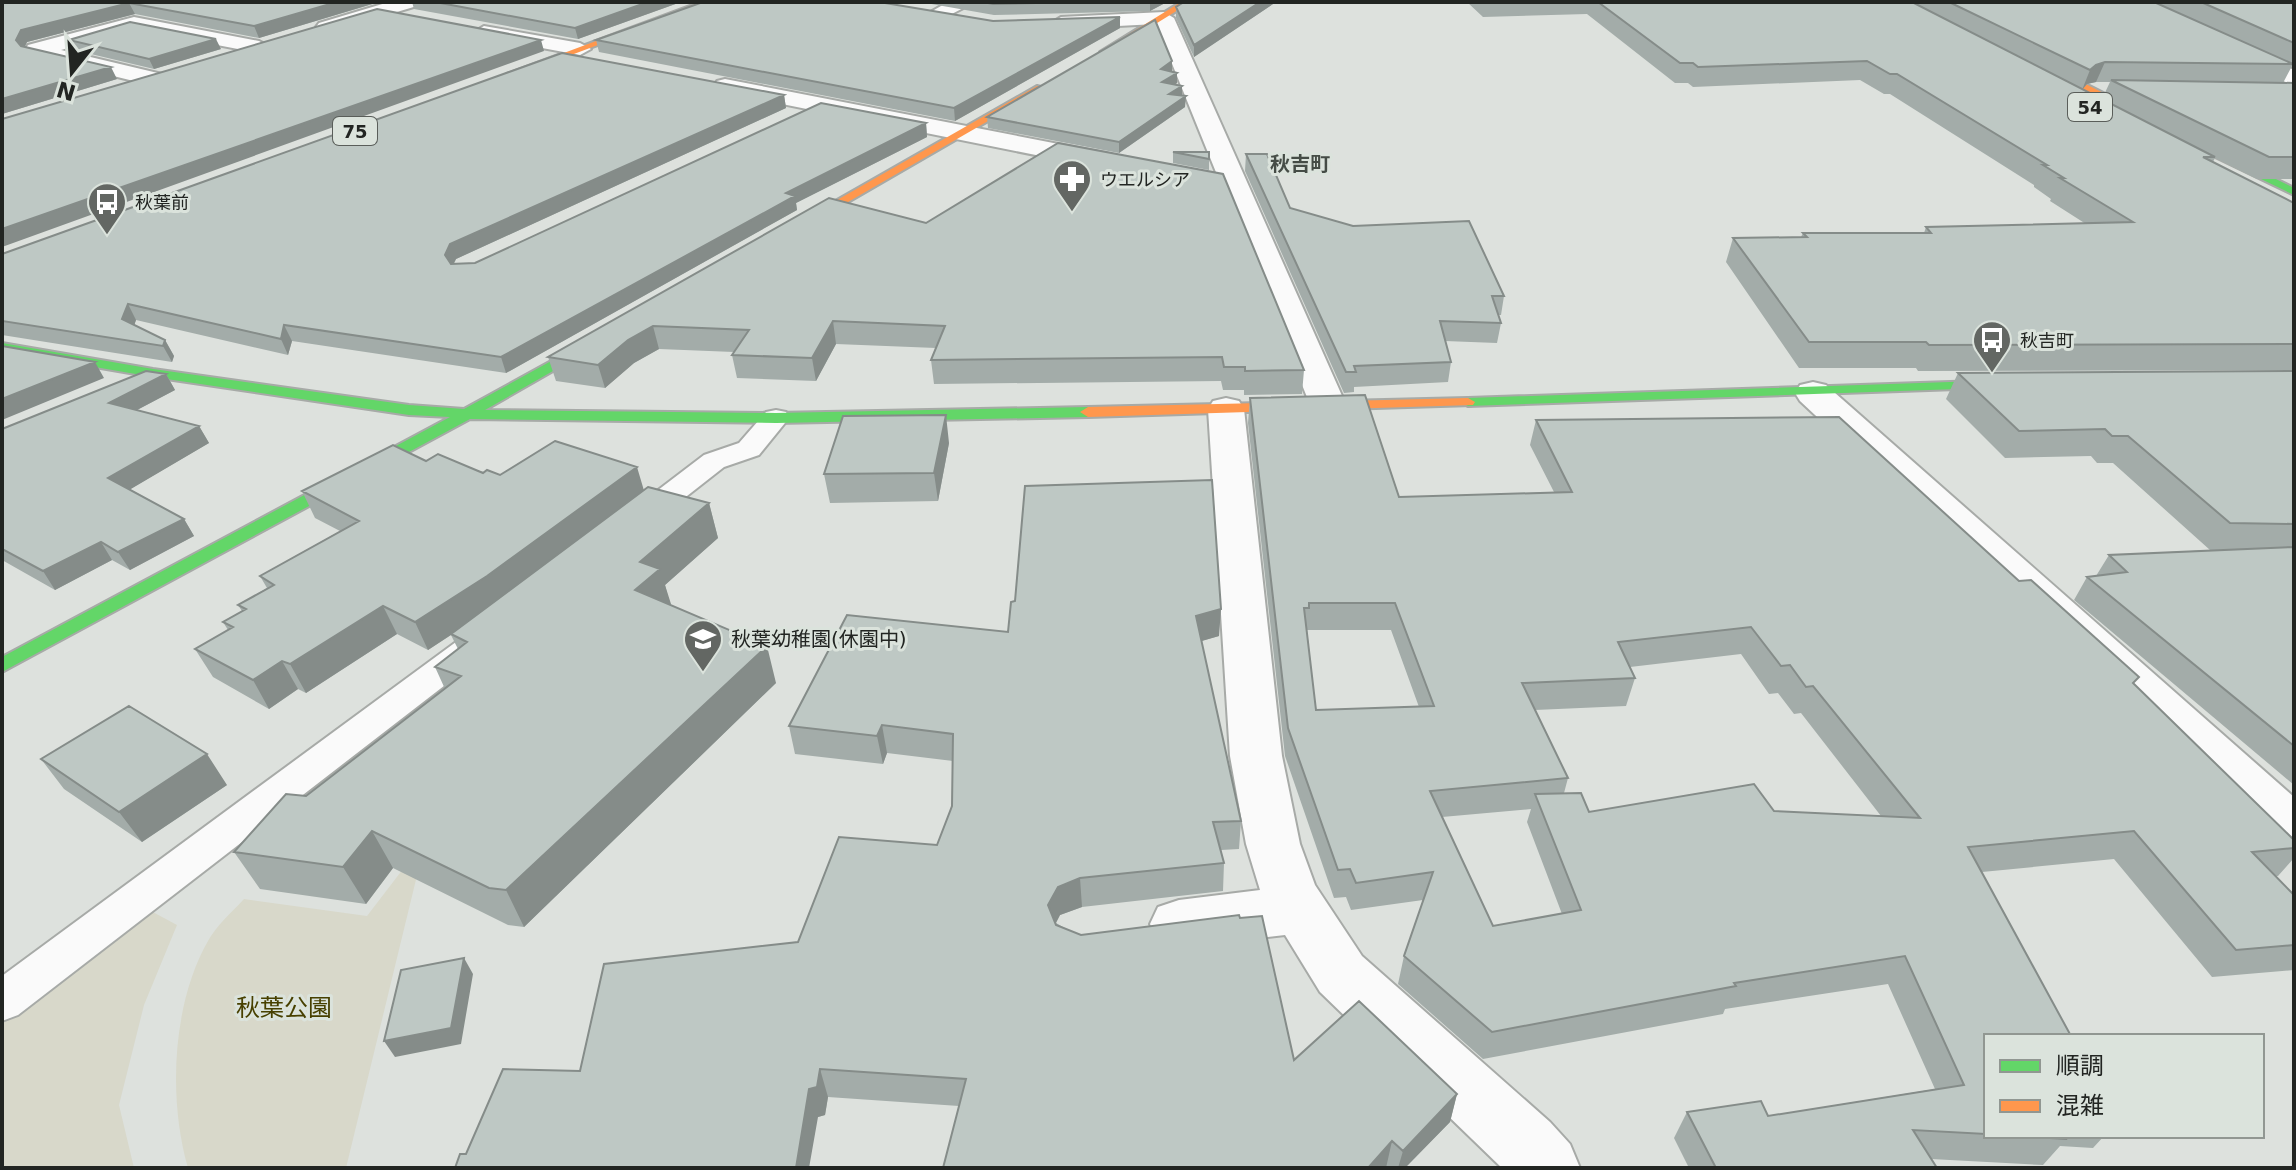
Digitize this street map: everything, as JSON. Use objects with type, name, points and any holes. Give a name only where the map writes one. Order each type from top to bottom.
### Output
[{"type":"street","points":[[353,2],[378,11]]},
{"type":"street","points":[[492,82],[709,2]]},
{"type":"street","points":[[937,14],[965,2]]},
{"type":"street","points":[[2131,2],[2294,79]]},
{"type":"street","points":[[910,9],[980,21]]},
{"type":"street","points":[[1035,24],[1176,10]]},
{"type":"street","points":[[1083,64],[1176,10]]},
{"type":"street","points":[[1176,10],[1234,186],[1329,407]]},
{"type":"street","points":[[303,34],[378,11],[415,11]]},
{"type":"street","points":[[108,93],[161,76],[36,50],[134,23],[266,45],[214,61]]},
{"type":"street","points":[[461,27],[573,52],[611,64]]},
{"type":"street","name":"54","points":[[2013,59],[2096,92],[2160,134],[2013,59]]},
{"type":"street","points":[[769,242],[1056,79]]},
{"type":"street","points":[[701,81],[1128,165]]},
{"type":"street","points":[[2096,92],[2142,93]]},
{"type":"street","points":[[2264,94],[2294,94]]},
{"type":"street","points":[[778,124],[820,105]]},
{"type":"street","points":[[2194,142],[2294,192]]},
{"type":"street","points":[[2196,161],[2294,212]]},
{"type":"street","points":[[1204,180],[1234,186]]},
{"type":"street","points":[[2,665],[467,414],[618,328]]},
{"type":"street","points":[[2,347],[153,373],[409,410],[467,414],[776,418],[1329,407],[1813,393],[1917,385],[2028,384]]},
{"type":"street","points":[[98,396],[153,373]]},
{"type":"street","points":[[1813,393],[2294,829]]},
{"type":"street","points":[[1226,409],[1256,756],[1273,844],[1290,894],[1341,974],[1524,1160]]},
{"type":"street","points":[[1128,930],[1300,909]]},
{"type":"lane","points":[[614,538],[714,461],[749,449],[776,418]]},
{"type":"lane","points":[[2,1001],[502,623]]},
{"type":"green space","name":"秋葉公園","points":[[413,856],[421,859],[346,1168],[188,1168],[178,1112],[177,1052],[187,993],[211,935],[244,899],[367,916]]},
{"type":"green space","points":[[151,911],[177,925],[144,1005],[119,1105],[134,1168],[2,1168],[2,1021]]},
{"type":"building","points":[[2,2],[337,2],[254,26],[129,3],[21,30],[16,40],[21,46],[111,67],[2,99]]},
{"type":"building","points":[[435,2],[648,2],[575,28]]},
{"type":"building","points":[[703,2],[879,2],[993,21],[1120,17],[954,108],[596,40]]},
{"type":"building","points":[[983,2],[1076,2],[993,4]]},
{"type":"building","points":[[1184,2],[1260,2],[1194,45],[1176,7]]},
{"type":"building","points":[[1598,2],[1912,2],[2215,157],[2203,157],[2294,203],[2294,344],[1929,345],[1926,342],[1809,342],[1733,238],[1807,237],[1803,233],[1931,233],[1926,227],[2133,222],[2043,165],[2047,165],[1897,74],[1890,74],[1867,61],[1698,67],[1693,63],[1680,63]]},
{"type":"building","points":[[1949,2],[2154,2],[2293,64],[2105,62],[2090,70]]},
{"type":"building","points":[[2201,2],[2294,2],[2294,43]]},
{"type":"building","points":[[377,9],[541,40],[2,229],[2,119]]},
{"type":"building","points":[[1155,20],[1172,61],[1161,69],[1177,73],[1162,82],[1182,86],[1169,94],[1186,96],[1119,142],[987,117]]},
{"type":"building","points":[[130,22],[216,39],[149,59],[69,40]]},
{"type":"building","points":[[562,53],[784,95],[450,244],[445,255],[451,264],[475,263],[821,103],[926,123],[786,193],[795,196],[501,357],[284,325],[281,339],[128,304],[122,319],[165,340],[163,346],[2,321],[2,254]]},
{"type":"building","points":[[2111,80],[2294,83],[2294,157],[2269,157]]},
{"type":"building","points":[[1058,143],[1223,174],[1304,370],[1245,371],[1245,367],[1224,367],[1222,357],[931,360],[945,326],[833,321],[812,358],[732,355],[749,330],[653,326],[628,340],[598,365],[548,357],[829,198],[926,223]]},
{"type":"building","points":[[1173,152],[1209,152],[1209,159]]},
{"type":"building","points":[[1246,154],[1267,154],[1290,208],[1353,226],[1469,221],[1504,296],[1492,296],[1501,323],[1440,321],[1451,362],[1354,366],[1356,372],[1346,372]]},
{"type":"building","points":[[2,346],[95,362],[2,399]]},
{"type":"building","points":[[146,371],[166,374],[109,403],[199,426],[108,478],[184,519],[118,552],[101,542],[43,571],[2,549],[2,429]]},
{"type":"building","points":[[2294,371],[2294,524],[2230,523],[2128,436],[2112,436],[2105,429],[2019,431],[1958,373]]},
{"type":"building","points":[[1365,395],[1399,497],[1572,492],[1536,420],[1839,417],[2019,581],[2031,580],[2139,677],[2133,683],[2294,840],[2294,848],[2252,852],[2294,895],[2294,945],[2236,950],[2134,831],[1968,847],[2070,1034],[1984,1034],[1984,1134],[1913,1130],[1937,1168],[1716,1168],[1687,1112],[1761,1101],[1768,1116],[1964,1085],[1905,956],[1734,983],[1736,986],[1492,1032],[1404,956],[1433,872],[1356,883],[1350,869],[1338,870],[1288,728],[1250,398]],"holes":[[[1309,603],[1395,603],[1434,706],[1316,710],[1304,608],[1309,608]],[[1751,627],[1781,666],[1790,665],[1806,687],[1813,686],[1920,818],[1774,811],[1754,784],[1589,812],[1581,793],[1535,794],[1581,910],[1493,926],[1430,791],[1568,778],[1522,683],[1635,678],[1618,642]]]},
{"type":"building","points":[[946,415],[934,473],[824,474],[843,416]]},
{"type":"building","points":[[555,441],[637,467],[487,576],[415,622],[383,606],[290,664],[282,661],[253,680],[195,649],[233,627],[223,622],[246,609],[238,605],[274,585],[260,576],[359,521],[302,491],[393,445],[426,461],[438,454],[483,473],[487,470],[500,475]]},
{"type":"building","points":[[1212,480],[1221,609],[1196,616],[1241,821],[1213,822],[1224,863],[1080,878],[1058,887],[1048,905],[1056,925],[1081,935],[1239,915],[1240,918],[1262,916],[1294,1060],[1359,1001],[1457,1094],[1403,1151],[1392,1141],[1368,1168],[943,1168],[966,1079],[820,1069],[817,1087],[809,1089],[796,1168],[455,1168],[460,1154],[466,1154],[503,1069],[580,1071],[604,964],[798,942],[839,837],[937,845],[952,806],[953,734],[882,725],[877,736],[789,726],[847,615],[1008,632],[1011,602],[1015,601],[1025,486]]},
{"type":"building","points":[[648,487],[709,503],[640,562],[660,569],[635,590],[767,646],[506,890],[489,888],[372,831],[343,867],[234,852],[286,794],[306,796],[461,676],[435,667],[467,642],[451,634]]},
{"type":"building","points":[[2294,547],[2294,746],[2087,577],[2127,572],[2109,555]]},
{"type":"building","points":[[129,706],[207,754],[119,812],[41,759]]},
{"type":"building","points":[[464,958],[451,1028],[384,1041],[401,970]]},
{"type":"traffic: fast","points":[[2213,152],[2294,192]]},
{"type":"traffic: fast","points":[[2,665],[467,414],[602,337]]},
{"type":"traffic: fast","points":[[2,347],[153,373],[409,410],[467,414],[776,418],[1088,412]]},
{"type":"traffic: fast","points":[[1468,402],[2010,384]]},
{"type":"traffic: slow","points":[[512,74],[709,2]]},
{"type":"traffic: slow","points":[[1104,52],[1187,2]]},
{"type":"traffic: slow","points":[[2031,60],[2156,122]]},
{"type":"traffic: slow","points":[[787,232],[1040,88]]},
{"type":"traffic: slow","points":[[1088,412],[1468,402]]},
{"type":"place","name":"ウエルシア","points":[[1072,213]]},
{"type":"place","name":"秋葉前","points":[[107,236]]},
{"type":"place","name":"秋吉町","points":[[1992,374]]},
{"type":"place","name":"秋葉幼稚園(休園中)","points":[[703,673]]},
{"type":"district","name":"秋吉町","points":[[1300,164]]}]
